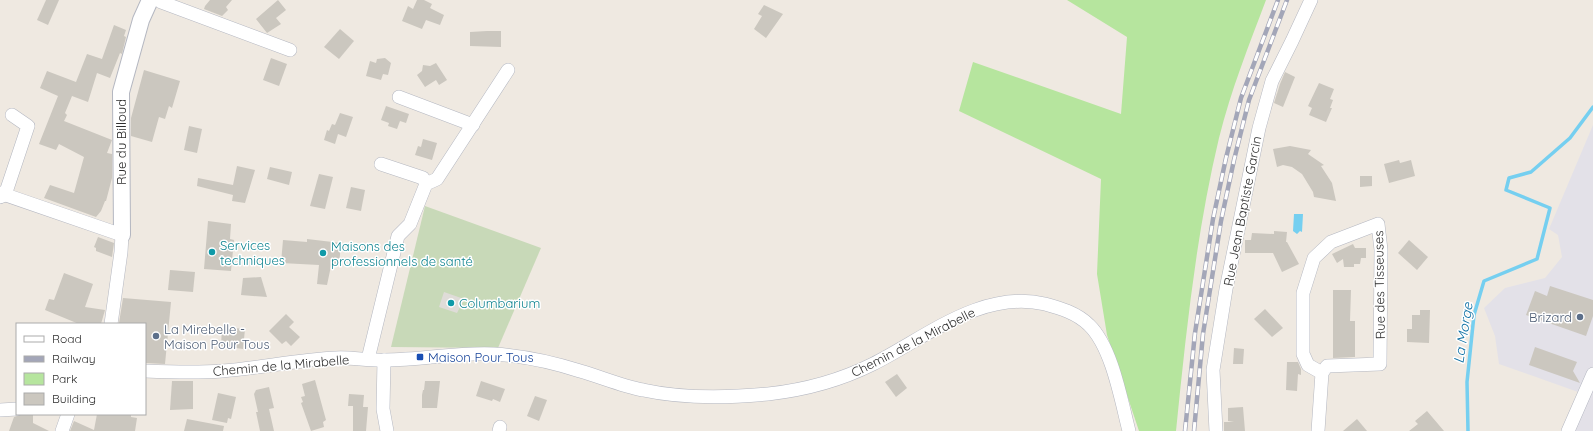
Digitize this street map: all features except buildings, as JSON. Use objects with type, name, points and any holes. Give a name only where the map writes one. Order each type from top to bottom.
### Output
[{"type":"street","name":"Rue Jean Baptiste Garcin","points":[[1216,431],[1213,370],[1226,289],[1259,128],[1272,81],[1311,0]]},
{"type":"street","name":"Rue du Billoud","points":[[122,235],[121,92],[141,20],[159,1]]},
{"type":"street","points":[[159,1],[290,50]]},
{"type":"street","points":[[368,359],[398,236],[410,224],[426,184],[437,179],[508,70]]},
{"type":"street","points":[[399,97],[473,125]]},
{"type":"street","points":[[12,115],[28,126],[2,195],[122,235],[111,323]]},
{"type":"street","points":[[381,164],[423,178],[426,184]]},
{"type":"street","name":"Rue des Tisseuses","points":[[1378,224],[1381,250],[1380,364],[1327,366],[1322,373],[1308,365],[1303,354],[1303,293],[1314,258],[1331,242],[1378,224]]},
{"type":"street","name":"Chemin de la Mirabelle","points":[[146,371],[221,371],[312,359],[339,358],[384,360],[480,354],[521,356],[552,362],[640,390],[675,396],[723,397],[769,394],[809,387],[841,378],[872,365],[942,324],[972,311],[997,304],[1019,302],[1042,303],[1076,315],[1089,325],[1097,334],[1107,354],[1115,378],[1129,431]]},
{"type":"street","points":[[384,360],[382,409],[388,431]]},
{"type":"street","points":[[1318,431],[1322,373]]},
{"type":"street","points":[[1568,431],[1593,374]]},
{"type":"street","points":[[0,410],[16,409]]},
{"type":"street","points":[[62,431],[68,415]]},
{"type":"shaded area","points":[[1593,125],[1593,431],[1564,431],[1581,393],[1499,364],[1495,336],[1484,308],[1505,288],[1545,278],[1562,257],[1558,235],[1549,229]]},
{"type":"shaded area","points":[[444,292],[464,299],[457,313],[439,307]]},
{"type":"green space","points":[[1067,0],[1266,0],[1229,103],[1211,174],[1198,247],[1176,431],[1139,431],[1107,335],[1097,274],[1101,179],[959,111],[973,62],[1121,114],[1127,37]]},
{"type":"green space","points":[[425,206],[541,248],[498,348],[391,347]]},
{"type":"water","points":[[1294,214],[1303,214],[1302,232],[1300,231],[1297,234],[1293,231]]},
{"type":"waterway","name":"La Morge","points":[[1468,431],[1467,382],[1474,315],[1484,281],[1537,259],[1550,208],[1506,190],[1509,178],[1531,172],[1570,138],[1593,107]]},
{"type":"railway","points":[[1185,431],[1195,333],[1213,219],[1226,158],[1241,98],[1278,0]]},
{"type":"railway","points":[[1194,431],[1203,334],[1221,221],[1234,160],[1249,100],[1287,0]]},
{"type":"place","name":"Services techniques","points":[[212,252]]},
{"type":"place","name":"Maisons des professionnels de santé","points":[[323,253]]},
{"type":"place","name":"Columbarium","points":[[451,303]]},
{"type":"place","name":"Brizard","points":[[1580,317]]},
{"type":"place","name":"La Mirebelle - Maison Pour Tous","points":[[156,336]]},
{"type":"place","name":"Maison Pour Tous","points":[[420,357]]}]
